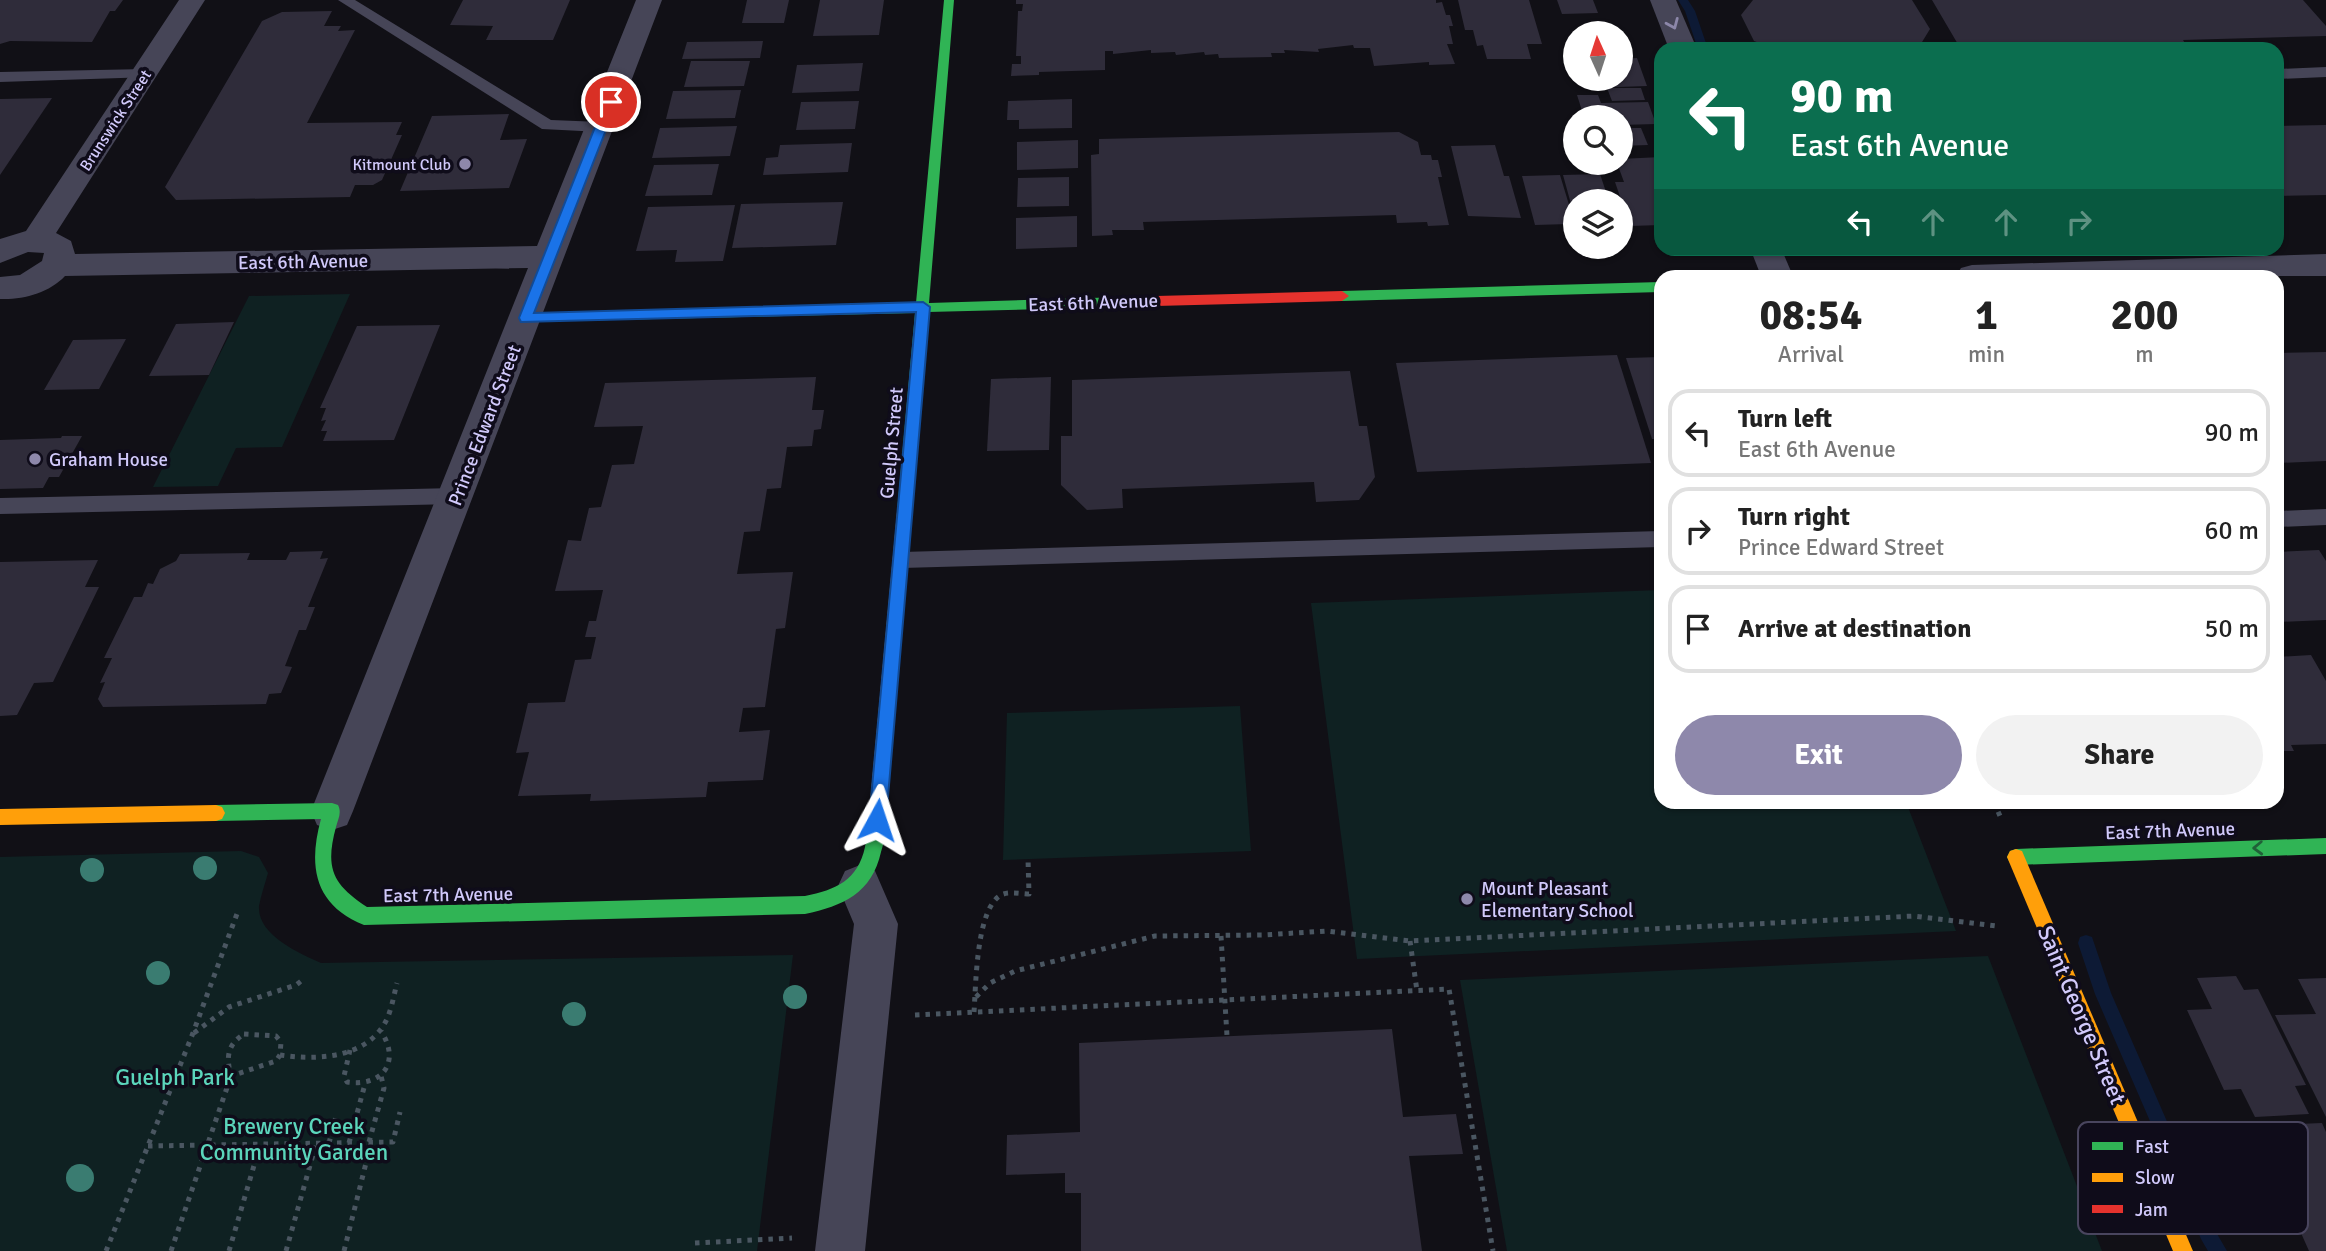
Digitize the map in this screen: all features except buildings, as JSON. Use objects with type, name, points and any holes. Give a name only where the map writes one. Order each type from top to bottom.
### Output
[{"type":"street","name":"Brunswick Street","points":[[36,240],[192,0]]},
{"type":"street","name":"Prince Edward Street","points":[[332,811],[649,0]]},
{"type":"street","name":"Guelph Street","points":[[860,886],[869,868],[875,846],[902,560],[948,0]]},
{"type":"street","points":[[1663,0],[1680,42]]},
{"type":"street","points":[[0,252],[36,240],[47,240],[60,249],[57,265],[40,279],[2,291]]},
{"type":"street","name":"East 6th Avenue","points":[[57,265],[550,257]]},
{"type":"street","points":[[2165,270],[2326,265]]},
{"type":"street","name":"East 6th Avenue","points":[[526,318],[1654,287]]},
{"type":"street","points":[[0,817],[332,811]]},
{"type":"street","name":"East 7th Avenue","points":[[332,811],[323,842],[323,877],[336,897],[364,916],[805,905],[834,901],[860,886]]},
{"type":"street","name":"East 7th Avenue","points":[[2016,856],[2326,846]]},
{"type":"street","name":"Saint George Street","points":[[2016,856],[2128,1122]]},
{"type":"street","points":[[841,1243],[869,1019],[876,924],[860,886]]},
{"type":"street","name":"Saint George Street","points":[[2176,1234],[2183,1251]]},
{"type":"lane","points":[[345,0],[548,125],[601,127]]},
{"type":"lane","points":[[2284,74],[2326,72]]},
{"type":"lane","points":[[0,76],[146,74]]},
{"type":"lane","points":[[0,506],[456,496]]},
{"type":"lane","points":[[2284,519],[2326,517]]},
{"type":"lane","points":[[902,560],[1654,539]]},
{"type":"path","points":[[974,1012],[979,946],[987,915],[997,898],[1003,894],[1029,894],[1028,859]]},
{"type":"path","points":[[106,1251],[193,1034],[238,911]]},
{"type":"path","points":[[976,998],[990,983],[1015,971],[1155,936],[1327,931],[1410,941],[1914,916],[1976,925]]},
{"type":"path","points":[[1221,936],[1227,1036]]},
{"type":"path","points":[[1410,941],[1417,991]]},
{"type":"path","points":[[193,1034],[229,1007],[296,985],[305,978]]},
{"type":"path","points":[[280,1055],[309,1056],[356,1049],[381,1031],[397,983]]},
{"type":"path","points":[[869,1019],[1449,989],[1493,1251]]},
{"type":"path","points":[[350,1050],[344,1076],[347,1082],[365,1084],[381,1076],[390,1062],[391,1050],[388,1039],[381,1031]]},
{"type":"path","points":[[171,1251],[231,1076],[227,1054],[231,1044],[244,1034],[276,1036],[281,1042],[280,1055],[276,1061],[231,1076]]},
{"type":"path","points":[[344,1251],[384,1088],[381,1076]]},
{"type":"path","points":[[349,1143],[365,1084]]},
{"type":"path","points":[[148,1146],[393,1142],[400,1112]]},
{"type":"path","points":[[329,1143],[337,1113]]},
{"type":"path","points":[[286,1251],[316,1144]]},
{"type":"path","points":[[229,1251],[260,1145]]},
{"type":"path","points":[[695,1243],[841,1243]]},
{"type":"green space","points":[[350,294],[282,447],[236,448],[218,486],[153,487],[249,296]]},
{"type":"green space","points":[[1654,590],[1654,809],[1909,809],[1956,931],[1357,959],[1311,603]]},
{"type":"green space","points":[[1240,706],[1251,851],[1003,860],[1007,713]]},
{"type":"green space","name":"Guelph Park","points":[[241,851],[259,857],[268,873],[259,906],[265,926],[281,942],[321,963],[793,955],[757,1251],[0,1251],[0,857]]},
{"type":"green space","points":[[1988,956],[2078,1189],[2078,1234],[2095,1234],[2102,1251],[1507,1251],[1460,980]]},
{"type":"waterway","points":[[1683,0],[1690,11],[1701,42]]},
{"type":"waterway","points":[[2086,943],[2103,994],[2159,1122]]},
{"type":"waterway","points":[[2208,1234],[2218,1251]]},
{"type":"traffic: fast","points":[[904,512],[949,0]]},
{"type":"traffic: fast","points":[[1342,296],[1654,287]]},
{"type":"traffic: fast","points":[[526,319],[1156,301]]},
{"type":"traffic: fast","points":[[216,813],[332,811],[323,846],[323,872],[336,894],[364,916],[805,905],[838,896],[859,881],[871,859],[877,825]]},
{"type":"traffic: fast","points":[[2016,857],[2326,846]]},
{"type":"traffic: slow","points":[[877,825],[904,512]]},
{"type":"traffic: slow","points":[[0,817],[216,813]]},
{"type":"traffic: slow","points":[[2016,857],[2128,1122]]},
{"type":"traffic: slow","points":[[2176,1234],[2183,1251]]},
{"type":"traffic: jam","points":[[1156,301],[1342,296]]},
{"type":"place","name":"Kitmount Club","points":[[465,164]]},
{"type":"place","name":"Graham House","points":[[35,459]]},
{"type":"place","name":"Mount Pleasant Elementary School","points":[[1467,899]]},
{"type":"route","points":[[611,102],[526,318],[923,307],[877,820]]},
{"type":"park label","name":"Brewery Creek Community Garden","points":[[294,1139]]}]
